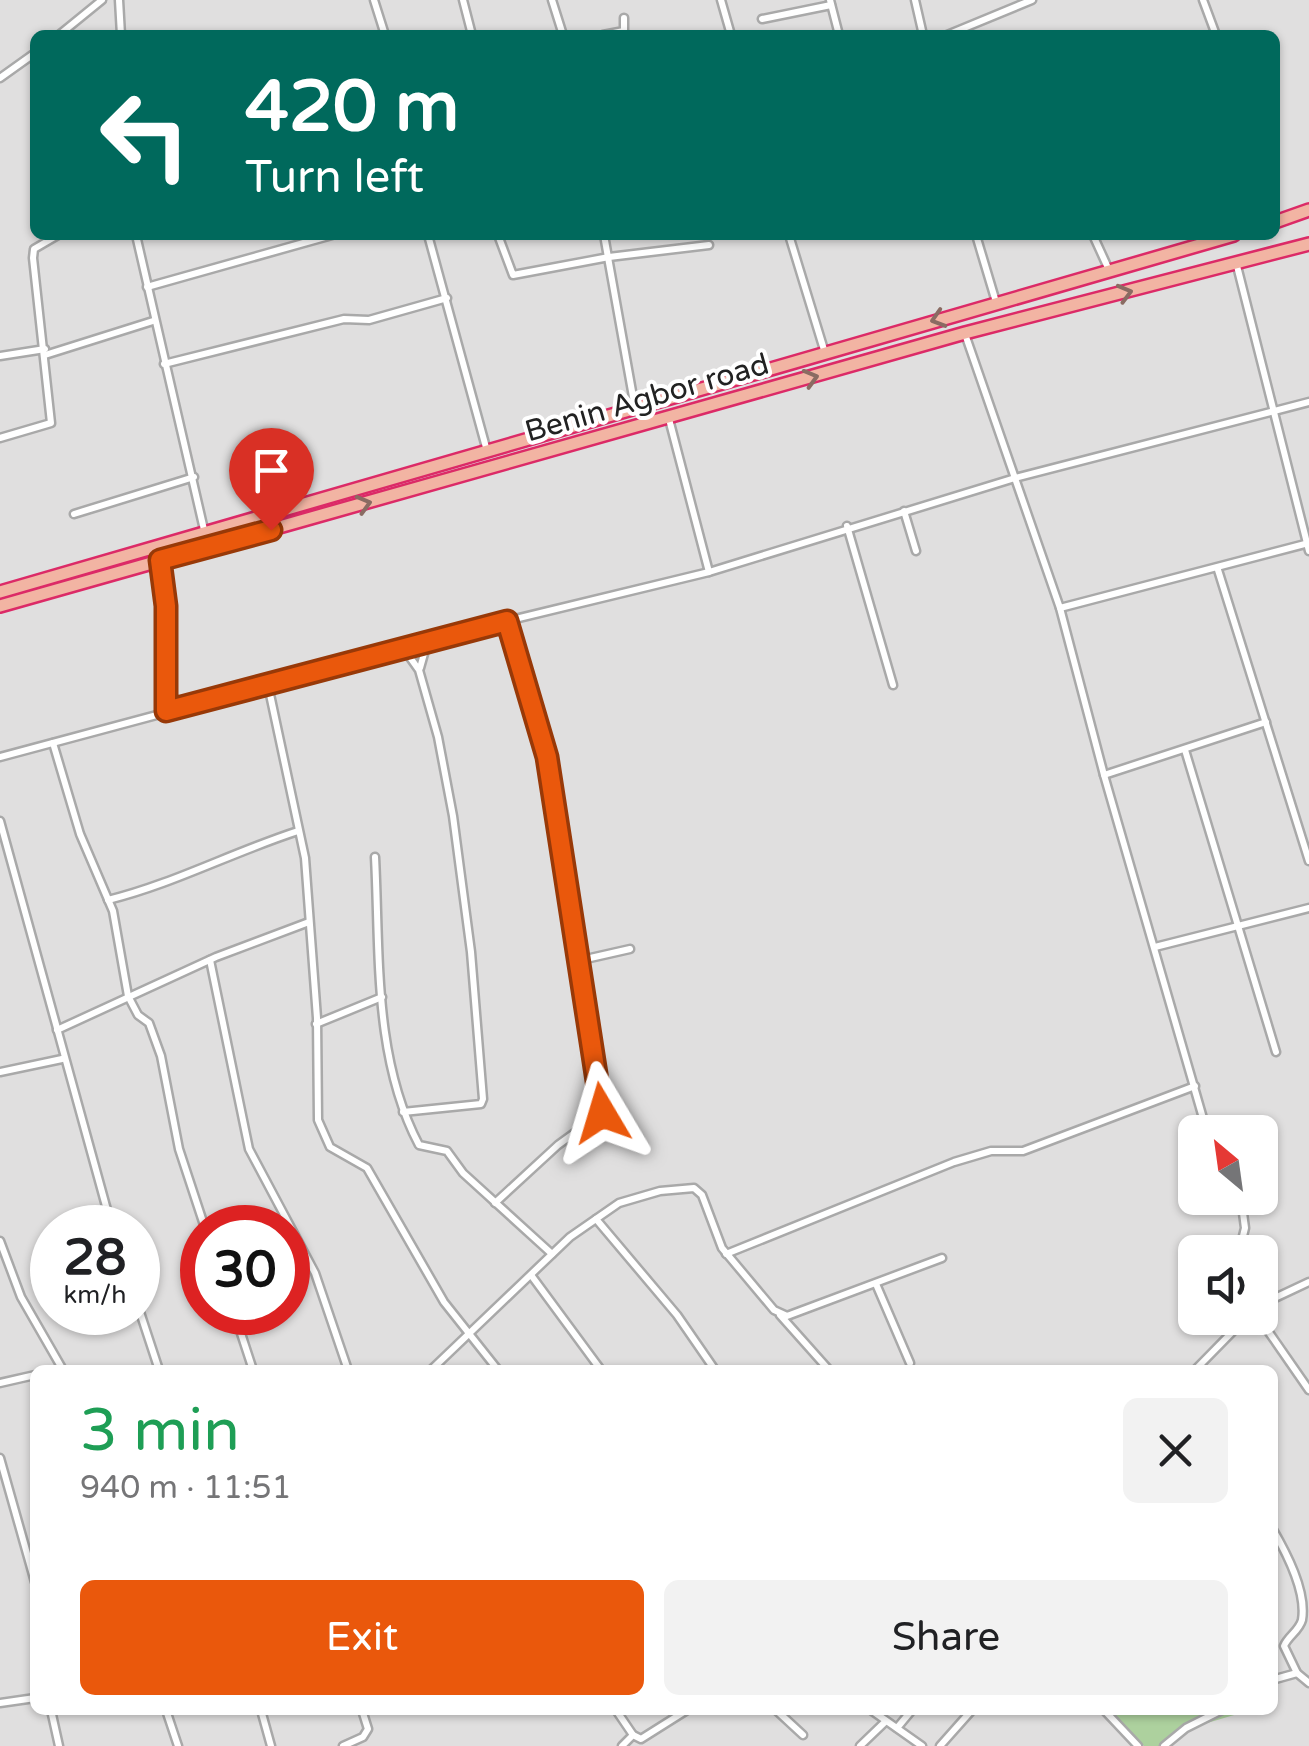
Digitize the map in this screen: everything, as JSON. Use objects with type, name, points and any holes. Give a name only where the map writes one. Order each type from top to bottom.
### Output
[{"type":"highway","points":[[1280,215],[1309,210]]},
{"type":"highway","name":"Benin Agbor road","points":[[0,606],[160,560],[205,541],[487,452],[1110,271],[1204,240]]},
{"type":"highway","name":"Benin Agbor road","points":[[0,592],[669,419],[965,333],[1309,244]]},
{"type":"street","points":[[65,30],[102,0]]},
{"type":"street","points":[[374,0],[383,30]]},
{"type":"street","points":[[463,0],[471,30]]},
{"type":"street","points":[[552,0],[561,30]]},
{"type":"street","points":[[721,0],[730,30]]},
{"type":"street","points":[[915,0],[922,30]]},
{"type":"street","points":[[968,30],[1017,2],[1032,0]]},
{"type":"street","points":[[1203,0],[1214,30]]},
{"type":"street","points":[[117,1],[120,30]]},
{"type":"street","points":[[762,19],[830,2],[838,30]]},
{"type":"street","points":[[624,18],[624,30]]},
{"type":"street","points":[[0,78],[30,59]]},
{"type":"street","points":[[0,438],[51,423],[33,252],[51,240]]},
{"type":"street","points":[[137,240],[153,321],[194,477],[205,541]]},
{"type":"street","points":[[147,287],[314,240]]},
{"type":"street","points":[[430,240],[487,452]]},
{"type":"street","points":[[500,240],[513,275],[610,256],[709,245]]},
{"type":"street","points":[[605,240],[634,408]]},
{"type":"street","points":[[791,240],[826,353]]},
{"type":"street","points":[[977,240],[996,302]]},
{"type":"street","points":[[1095,240],[1110,271]]},
{"type":"street","points":[[1060,608],[1308,546],[1277,410],[1236,262]]},
{"type":"street","points":[[164,364],[344,319],[369,320],[447,298]]},
{"type":"street","points":[[0,355],[45,352],[153,321]]},
{"type":"street","points":[[965,333],[1014,478],[1026,500],[1060,608],[1203,1115]]},
{"type":"street","points":[[0,757],[507,621],[709,572],[847,526],[1014,478],[1309,402]]},
{"type":"street","points":[[669,419],[709,572]]},
{"type":"street","points":[[74,514],[194,477]]},
{"type":"street","points":[[904,511],[916,550]]},
{"type":"street","points":[[847,526],[893,685]]},
{"type":"street","points":[[160,560],[166,606],[166,711]]},
{"type":"street","points":[[1218,570],[1309,861]]},
{"type":"street","points":[[495,1203],[558,1145],[602,1113],[547,757],[507,621]]},
{"type":"street","points":[[419,670],[427,642]]},
{"type":"street","points":[[404,649],[419,670],[438,736],[453,816],[471,952],[484,1099],[481,1104],[451,1110],[404,1112]]},
{"type":"street","points":[[268,685],[304,858],[316,1024],[318,1120],[330,1146],[367,1168],[444,1302],[494,1365]]},
{"type":"street","points":[[1104,775],[1266,722]]},
{"type":"street","points":[[54,743],[80,834],[108,900],[128,996],[138,1015],[149,1022],[161,1056],[180,1149],[198,1205]]},
{"type":"street","points":[[1185,750],[1241,923],[1276,1052]]},
{"type":"street","points":[[0,821],[62,1059],[105,1205]]},
{"type":"street","points":[[108,900],[146,891],[232,852],[298,831]]},
{"type":"street","points":[[374,857],[382,998],[392,1074],[404,1112],[419,1145],[446,1150],[495,1203],[552,1254]]},
{"type":"street","points":[[1155,947],[1309,908]]},
{"type":"street","points":[[56,1030],[210,960],[308,922]]},
{"type":"street","points":[[576,961],[630,949]]},
{"type":"street","points":[[210,960],[249,1149],[315,1273],[346,1365]]},
{"type":"street","points":[[316,1024],[382,998]]},
{"type":"street","points":[[0,1072],[62,1059]]},
{"type":"street","points":[[726,1254],[954,1162],[992,1150],[1023,1151],[1195,1086]]},
{"type":"street","points":[[436,1365],[552,1254],[596,1219],[637,1196],[694,1188],[709,1207],[726,1254],[825,1365]]},
{"type":"street","points":[[596,1219],[677,1314],[712,1365]]},
{"type":"street","points":[[0,1241],[22,1297],[58,1365]]},
{"type":"street","points":[[780,1314],[792,1315],[942,1258]]},
{"type":"street","points":[[531,1275],[597,1365]]},
{"type":"street","points":[[1278,1297],[1309,1282]]},
{"type":"street","points":[[876,1284],[910,1363]]},
{"type":"street","points":[[148,1335],[157,1365]]},
{"type":"street","points":[[242,1335],[251,1365]]},
{"type":"street","points":[[1200,1365],[1229,1335]]},
{"type":"street","points":[[1271,1335],[1309,1390]]},
{"type":"street","points":[[1300,1374],[1309,1370]]},
{"type":"street","points":[[0,1383],[30,1375]]},
{"type":"street","points":[[0,1458],[30,1564]]},
{"type":"street","points":[[1278,1538],[1287,1554],[1302,1603],[1302,1622],[1284,1646],[1296,1673],[1309,1683]]},
{"type":"street","points":[[1278,1678],[1296,1673]]},
{"type":"street","points":[[0,1703],[30,1699]]},
{"type":"street","points":[[52,1715],[59,1746]]},
{"type":"street","points":[[168,1715],[178,1746]]},
{"type":"street","points":[[263,1715],[272,1746]]},
{"type":"street","points":[[343,1746],[363,1737],[368,1729],[364,1715]]},
{"type":"street","points":[[619,1715],[632,1736],[644,1743],[680,1715]]},
{"type":"street","points":[[781,1715],[803,1735]]},
{"type":"street","points":[[878,1715],[922,1746]]},
{"type":"street","points":[[896,1728],[908,1715]]},
{"type":"street","points":[[940,1746],[968,1715]]},
{"type":"street","points":[[1109,1715],[1138,1746]]},
{"type":"street","points":[[1164,1746],[1186,1728],[1212,1715]]},
{"type":"street","points":[[860,1746],[886,1721]]},
{"type":"street","points":[[622,1746],[632,1736]]},
{"type":"shaded area","points":[[0,0],[1309,0],[1309,1746],[0,1746]]},
{"type":"green space","points":[[1115,1715],[1234,1715],[1197,1726],[1159,1746],[1144,1746]]},
{"type":"route","points":[[271,530],[160,560],[166,606],[166,711],[507,621],[547,757],[602,1113]]}]
